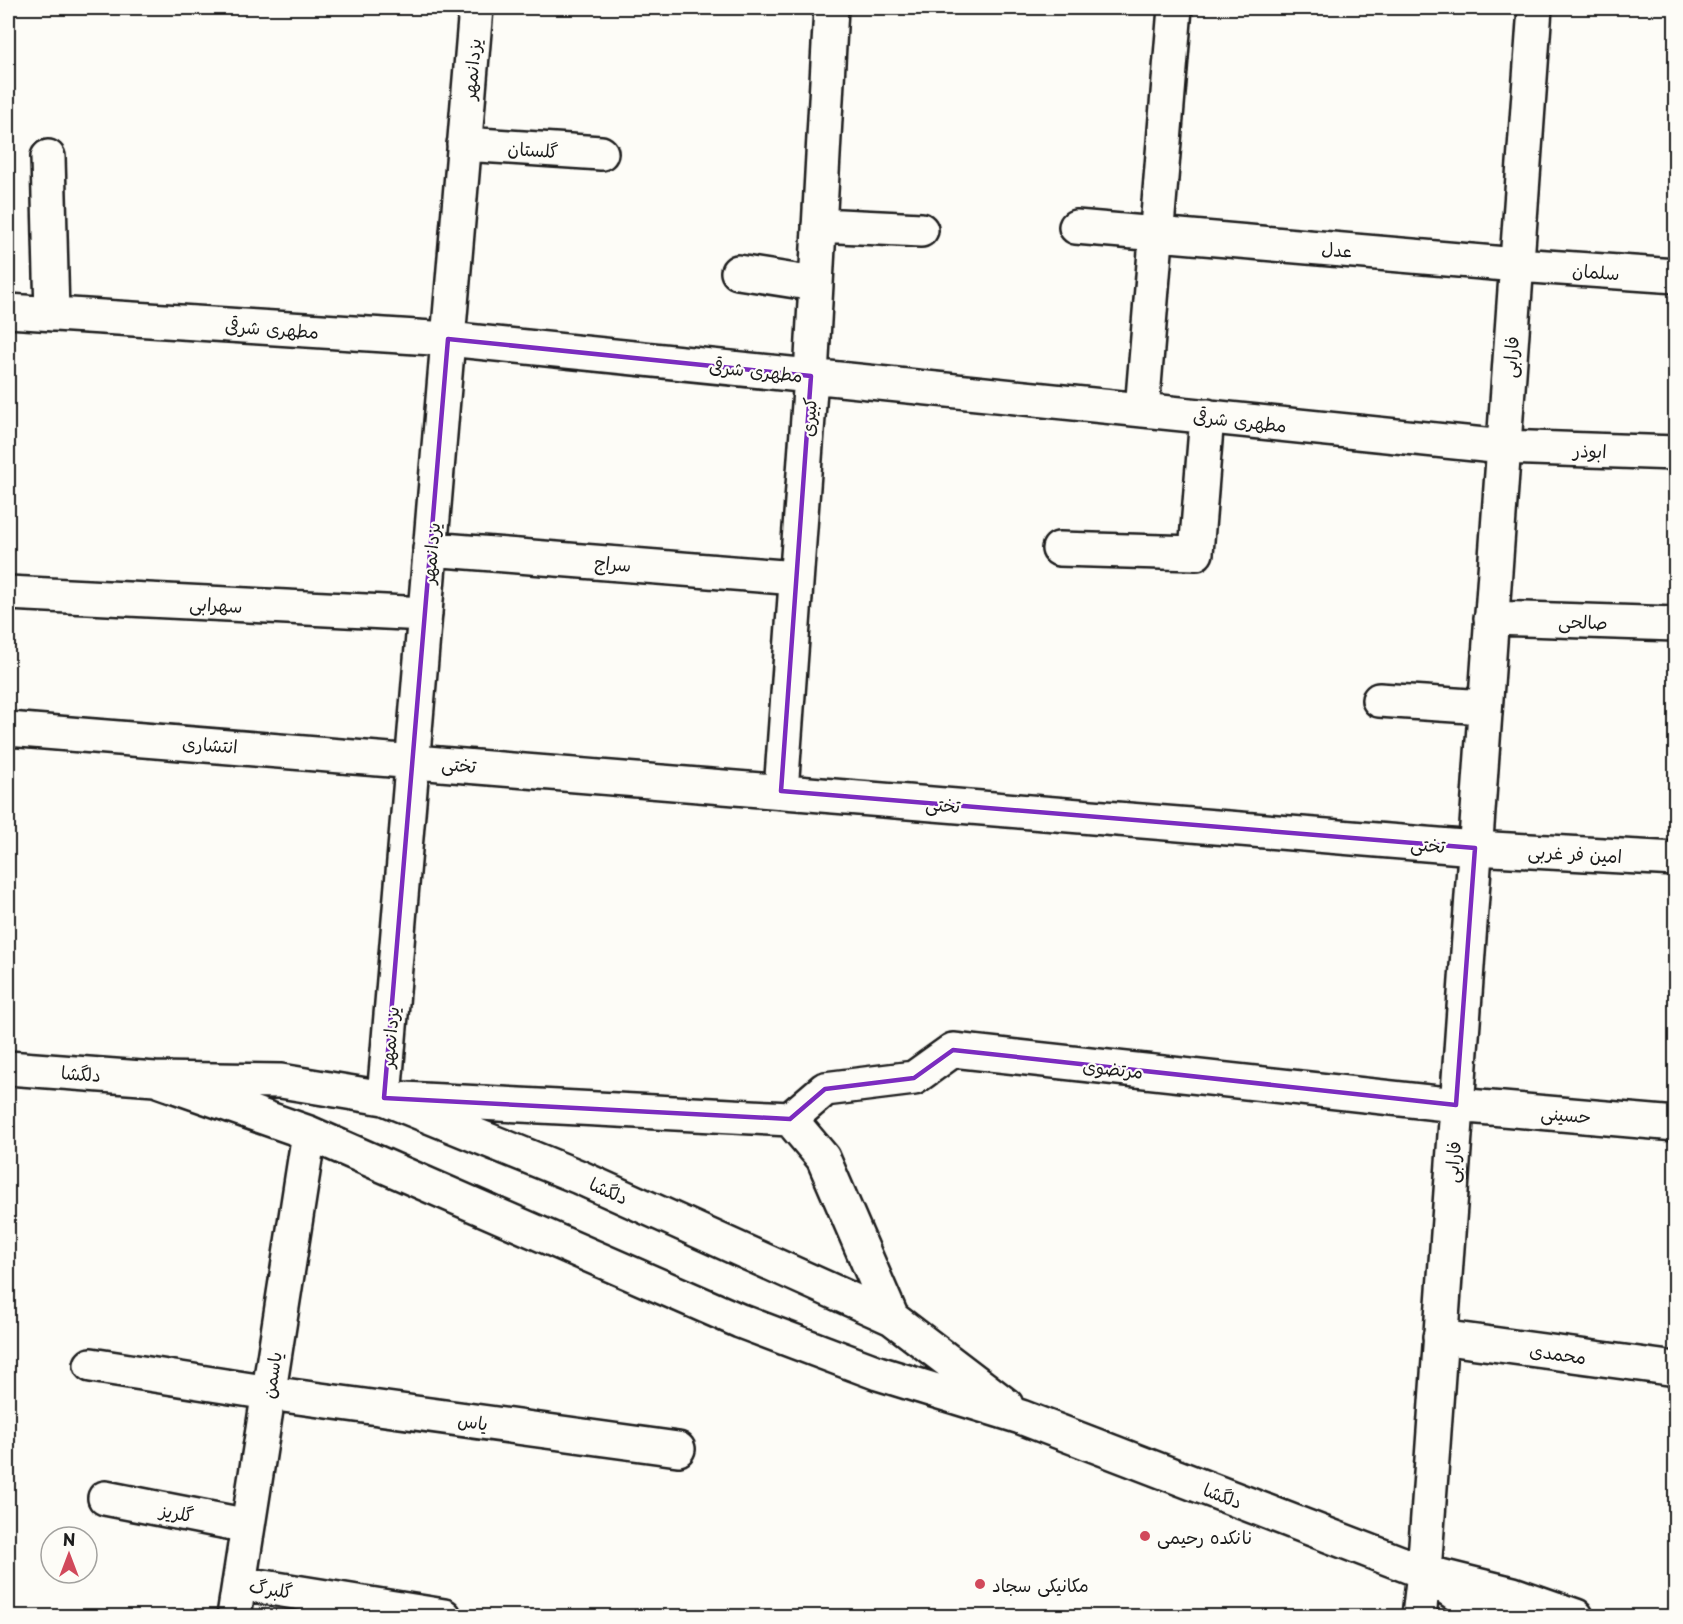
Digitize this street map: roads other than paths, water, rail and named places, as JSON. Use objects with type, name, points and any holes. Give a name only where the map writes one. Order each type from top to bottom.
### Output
[{"type":"street","name":"یزدانمهر","points":[[384,1098],[476,8]]},
{"type":"street","name":"کبیری","points":[[781,791],[816,284],[831,8]]},
{"type":"street","points":[[1142,410],[1174,8]]},
{"type":"street","name":"فارابی","points":[[1419,1617],[1535,8]]},
{"type":"street","name":"گلستان","points":[[464,144],[601,153]]},
{"type":"street","points":[[48,157],[52,314]]},
{"type":"street","points":[[819,225],[921,230]]},
{"type":"street","name":"عدل","points":[[1076,227],[1156,232],[1516,265]]},
{"type":"street","name":"سلمان","points":[[1516,265],[1676,276]]},
{"type":"street","points":[[738,272],[816,284]]},
{"type":"street","name":"مطهری شرقی","points":[[8,311],[448,339],[1504,447]]},
{"type":"street","points":[[1059,549],[1196,553],[1207,416]]},
{"type":"street","name":"ابوذر","points":[[1504,447],[1676,453]]},
{"type":"street","name":"سراج","points":[[430,549],[796,578]]},
{"type":"street","name":"سهرابی","points":[[8,593],[425,614]]},
{"type":"street","name":"صالحی","points":[[1491,618],[1676,624]]},
{"type":"street","points":[[1379,700],[1485,707]]},
{"type":"street","name":"انتشاری","points":[[8,729],[412,760]]},
{"type":"street","name":"تختی","points":[[412,760],[1475,848]]},
{"type":"street","name":"امین فر غربی","points":[[1475,848],[1676,859]]},
{"type":"street","name":"مرتضوی","points":[[790,1119],[825,1089],[914,1078],[953,1050],[1456,1105]]},
{"type":"street","name":"دلگشا","points":[[8,1068],[155,1078],[282,1082],[384,1098],[579,1177],[892,1318],[1021,1417]]},
{"type":"street","name":"دلگشا","points":[[155,1078],[309,1133],[740,1321],[878,1373],[1021,1417],[1424,1572],[1513,1594],[1576,1617]]},
{"type":"street","points":[[384,1098],[790,1119],[824,1158],[892,1318]]},
{"type":"street","name":"حسینی","points":[[1456,1105],[1676,1124]]},
{"type":"street","name":"یاسمن","points":[[234,1617],[309,1133]]},
{"type":"street","name":"محمدی","points":[[1440,1337],[1676,1369]]},
{"type":"street","name":"یاس","points":[[91,1365],[268,1393],[678,1449]]},
{"type":"street","name":"گلریز","points":[[105,1498],[248,1526]]},
{"type":"street","name":"دلگشا","points":[[1424,1572],[1488,1617]]},
{"type":"street","name":"گلبرگ","points":[[239,1583],[444,1617]]},
{"type":"place","name":"نانکده رحیمی","points":[[1145,1536]]},
{"type":"place","name":"مکانیکی سجاد","points":[[980,1584]]}]
